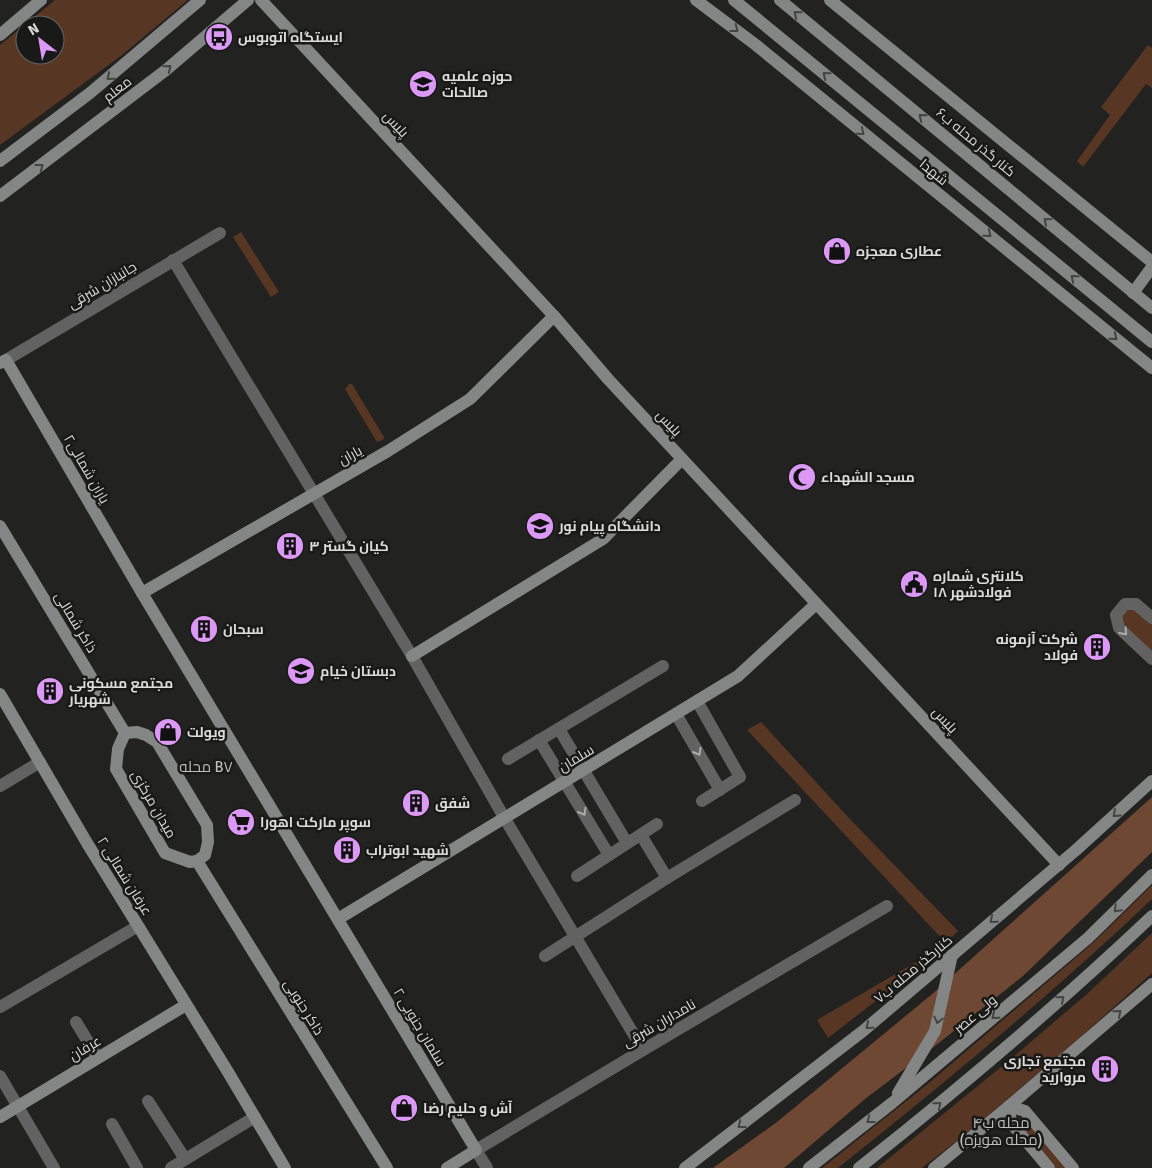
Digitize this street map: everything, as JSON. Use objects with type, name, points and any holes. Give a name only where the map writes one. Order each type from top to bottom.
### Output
[{"type":"street","points":[[0,35],[41,0]]},
{"type":"street","name":"معلم","points":[[0,161],[90,93],[200,0]]},
{"type":"street","name":"معلم","points":[[0,196],[166,70],[248,0]]},
{"type":"street","name":"پلیس","points":[[261,0],[554,316],[608,379],[1059,865]]},
{"type":"street","name":"شهدا","points":[[696,0],[756,45],[1152,368]]},
{"type":"street","name":"شهدا","points":[[734,0],[1152,342]]},
{"type":"street","name":"کنار گذر محله ب۶","points":[[780,0],[1152,308]]},
{"type":"street","points":[[830,0],[1152,262]]},
{"type":"street","points":[[888,154],[902,137]]},
{"type":"street","name":"جانبازان شرقی","points":[[3,361],[220,232]]},
{"type":"street","points":[[173,260],[412,656],[505,819],[643,1050]]},
{"type":"street","points":[[1133,292],[1152,267]]},
{"type":"street","name":"یاران","points":[[142,593],[388,451],[470,398],[554,316]]},
{"type":"street","name":"یاران شمالی۲","points":[[3,361],[240,756]]},
{"type":"street","points":[[412,656],[602,539],[682,459]]},
{"type":"street","name":"ذاکر شمالی","points":[[0,526],[125,734]]},
{"type":"street","name":"سلمان","points":[[338,919],[738,676],[816,604]]},
{"type":"street","points":[[1152,618],[1136,604],[1124,604],[1116,615],[1119,628],[1152,659]]},
{"type":"street","points":[[508,759],[663,666]]},
{"type":"street","name":"عرفان شمالی ۲","points":[[0,694],[87,843],[285,1168]]},
{"type":"street","points":[[697,701],[740,778],[702,801]]},
{"type":"street","points":[[676,714],[720,790]]},
{"type":"street","points":[[558,729],[627,843]]},
{"type":"street","points":[[125,734],[137,732],[157,742],[207,825],[208,842],[205,855],[197,861]]},
{"type":"street","name":"میدان مرکزی","points":[[125,734],[118,749],[116,769],[166,853],[190,862],[197,861]]},
{"type":"street","points":[[539,740],[609,855]]},
{"type":"street","name":"سلمان جنوبی ۲","points":[[240,756],[476,1150]]},
{"type":"street","points":[[0,786],[40,762]]},
{"type":"street","name":"کنارگذر محله ب۷","points":[[685,1168],[863,1031],[1059,865],[1152,781]]},
{"type":"street","points":[[545,956],[667,878],[795,800]]},
{"type":"street","points":[[577,876],[658,824]]},
{"type":"street","points":[[641,835],[667,878]]},
{"type":"street","name":"ذاکر جنوبی","points":[[197,861],[387,1168]]},
{"type":"street","name":"ولی عصر","points":[[809,1168],[892,1103],[1088,938],[1152,875]]},
{"type":"street","name":"نامداران شرقی","points":[[448,1168],[643,1050],[888,906]]},
{"type":"street","points":[[859,1168],[1001,1052],[1152,916]]},
{"type":"street","points":[[0,1007],[138,926]]},
{"type":"street","points":[[892,1103],[935,1031],[952,955]]},
{"type":"street","points":[[934,1168],[1152,984]]},
{"type":"street","name":"عرفان","points":[[0,1117],[186,1005]]},
{"type":"street","points":[[76,1022],[98,1058]]},
{"type":"street","points":[[0,1076],[54,1168]]},
{"type":"street","points":[[148,1101],[185,1159]]},
{"type":"street","points":[[1009,1106],[1011,1123],[1049,1168]]},
{"type":"street","points":[[1009,1106],[1025,1111],[1073,1168]]},
{"type":"street","points":[[170,1168],[254,1117]]},
{"type":"street","points":[[112,1124],[137,1168]]},
{"type":"street","points":[[476,1150],[487,1168]]},
{"type":"shaded area","points":[[55,0],[188,0],[122,55],[0,145],[0,45],[15,33],[15,65],[65,65],[65,15],[37,15]]},
{"type":"shaded area","points":[[1148,45],[1152,48],[1152,88],[1146,84],[1083,167],[1077,161],[1110,115],[1101,107]]},
{"type":"shaded area","points":[[241,232],[279,292],[271,297],[233,237]]},
{"type":"shaded area","points":[[349,384],[352,384],[384,437],[383,440],[377,442],[345,389]]},
{"type":"shaded area","points":[[1134,608],[1152,623],[1152,655],[1120,622],[1125,611]]},
{"type":"shaded area","points":[[761,722],[849,818],[958,931],[946,943],[747,730]]},
{"type":"shaded area","points":[[1152,797],[1152,852],[1023,976],[865,1099],[784,1168],[713,1168],[777,1122],[931,995]]},
{"type":"shaded area","points":[[1152,885],[1152,899],[998,1037],[838,1168],[822,1168],[929,1083],[1094,942]]},
{"type":"shaded area","points":[[1152,933],[1152,973],[1077,1040],[973,1128],[922,1168],[877,1168],[1012,1058],[1088,993]]},
{"type":"shaded area","points":[[933,952],[882,996],[828,1038],[817,1020]]},
{"type":"shaded area","points":[[1023,1116],[1066,1168],[1055,1168],[1016,1122]]},
{"type":"place","name":"ایستگاه اتوبوس","points":[[219,37]]},
{"type":"place","name":"حوزه علمیه صالحات","points":[[423,84]]},
{"type":"place","name":"عطاری معجزه","points":[[837,251]]},
{"type":"place","name":"مسجد الشهداء","points":[[802,477]]},
{"type":"place","name":"دانشگاه پیام نور","points":[[540,526]]},
{"type":"place","name":"کیان گستر ۳","points":[[290,546]]},
{"type":"place","name":"کلانتری شماره ۱۸ فولادشهر","points":[[914,584]]},
{"type":"place","name":"سبحان","points":[[204,629]]},
{"type":"place","name":"شرکت آزمونه فولاد","points":[[1097,647]]},
{"type":"place","name":"دبستان خیام","points":[[301,671]]},
{"type":"place","name":"مجتمع مسکونی شهریار","points":[[50,691]]},
{"type":"place","name":"ویولت","points":[[168,732]]},
{"type":"place","name":"شفق","points":[[416,803]]},
{"type":"place","name":"سوپر مارکت اهورا","points":[[241,822]]},
{"type":"place","name":"شهید ابوتراب","points":[[347,850]]},
{"type":"place","name":"مجتمع تجاری مروارید","points":[[1105,1069]]},
{"type":"place","name":"آش و حلیم رضا","points":[[404,1108]]},
{"type":"district","name":"محله B۷","points":[[206,767]]},
{"type":"district","name":"محله ب۴ (محله هویزه)","points":[[1001,1132]]}]
